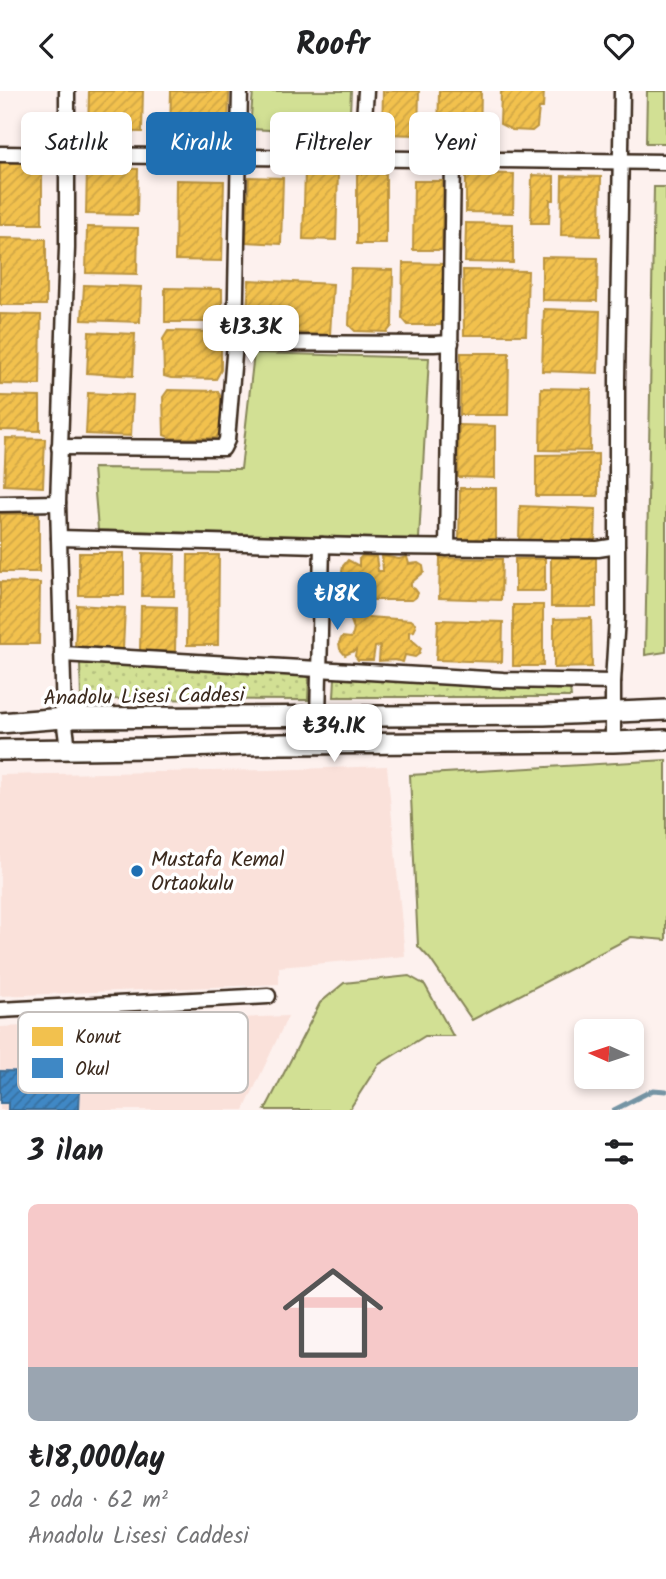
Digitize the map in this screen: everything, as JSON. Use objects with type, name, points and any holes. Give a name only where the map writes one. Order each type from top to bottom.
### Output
[{"type":"street","points":[[67,91],[67,112]]},
{"type":"street","points":[[240,91],[240,112]]},
{"type":"street","points":[[364,112],[366,91]]},
{"type":"street","points":[[613,743],[617,617],[622,91]]},
{"type":"street","points":[[0,154],[21,154]]},
{"type":"street","points":[[500,161],[666,162]]},
{"type":"street","points":[[67,175],[58,503],[64,718],[68,749]]},
{"type":"street","points":[[60,447],[223,448],[227,440],[235,343],[239,175]]},
{"type":"street","points":[[447,548],[453,175]]},
{"type":"street","points":[[235,343],[451,343]]},
{"type":"street","points":[[0,504],[58,503]]},
{"type":"street","points":[[59,538],[447,548],[597,549],[617,546]]},
{"type":"street","points":[[318,717],[322,545]]},
{"type":"street","points":[[62,654],[503,680],[614,682]]},
{"type":"street","name":"Anadolu Lisesi Caddesi","points":[[0,723],[64,718],[544,715],[666,710]]},
{"type":"street","points":[[0,750],[282,744],[613,743],[666,740]]},
{"type":"street","points":[[0,1010],[268,996]]},
{"type":"shaded area","name":"Mustafa Kemal Ortaokulu","points":[[387,766],[405,956],[279,967],[279,984],[0,996],[0,775]]},
{"type":"shaded area","points":[[288,1016],[244,1110],[0,1110],[0,1027],[18,1026],[18,1093],[248,1093],[248,1018]]},
{"type":"green space","points":[[253,91],[351,91],[350,112],[270,112],[270,130],[256,129],[256,112],[251,112]]},
{"type":"green space","points":[[647,91],[666,91],[666,143],[646,143]]},
{"type":"green space","points":[[654,187],[666,187],[666,652],[645,655]]},
{"type":"green space","points":[[254,353],[429,358],[419,539],[98,530],[93,468],[241,469]]},
{"type":"green space","points":[[80,663],[309,675],[308,700],[81,699]]},
{"type":"green space","points":[[335,678],[570,689],[571,697],[334,697]]},
{"type":"green space","points":[[666,760],[666,940],[631,937],[472,1020],[418,946],[410,775]]},
{"type":"green space","points":[[409,976],[425,985],[453,1036],[425,1036],[378,1065],[349,1110],[265,1110],[320,1003],[344,983]]},
{"type":"building: Konut","points":[[89,91],[143,91],[142,132],[132,132],[132,112],[88,112]]},
{"type":"building: Konut","points":[[171,91],[229,91],[229,112],[170,112]]},
{"type":"building: Konut","points":[[383,91],[419,91],[419,112],[409,112],[409,135],[395,134],[395,112],[383,112]]},
{"type":"building: Konut","points":[[439,91],[481,91],[481,112],[439,112]]},
{"type":"building: Konut","points":[[501,91],[544,91],[543,108],[539,108],[537,127],[532,131],[512,130],[500,124]]},
{"type":"building: Konut","points":[[0,161],[21,161],[21,175],[42,175],[42,224],[0,224]]},
{"type":"building: Konut","points":[[132,169],[138,169],[137,215],[86,214],[87,175],[132,175]]},
{"type":"building: Konut","points":[[514,174],[513,213],[466,212],[466,175]]},
{"type":"building: Konut","points":[[305,175],[338,175],[336,240],[303,239]]},
{"type":"building: Konut","points":[[357,175],[386,175],[386,244],[357,244]]},
{"type":"building: Konut","points":[[532,175],[554,176],[554,200],[550,200],[549,223],[531,223]]},
{"type":"building: Konut","points":[[562,176],[601,177],[600,236],[561,235]]},
{"type":"building: Konut","points":[[249,177],[283,178],[281,244],[246,242]]},
{"type":"building: Konut","points":[[176,180],[224,181],[222,261],[175,260]]},
{"type":"building: Konut","points":[[414,181],[443,181],[442,250],[413,250]]},
{"type":"building: Konut","points":[[466,223],[513,224],[513,263],[465,262]]},
{"type":"building: Konut","points":[[87,227],[138,228],[137,274],[86,273]]},
{"type":"building: Konut","points":[[0,238],[46,239],[46,305],[0,305]]},
{"type":"building: Konut","points":[[542,257],[598,258],[597,301],[542,300]]},
{"type":"building: Konut","points":[[403,263],[446,264],[445,320],[440,325],[408,325],[402,318]]},
{"type":"building: Konut","points":[[351,269],[393,270],[392,326],[387,332],[355,331],[349,325]]},
{"type":"building: Konut","points":[[463,270],[528,271],[526,335],[464,335]]},
{"type":"building: Konut","points":[[249,280],[333,284],[330,335],[246,330]]},
{"type":"building: Konut","points":[[84,285],[141,287],[140,322],[82,320]]},
{"type":"building: Konut","points":[[165,288],[222,289],[222,322],[165,322]]},
{"type":"building: Konut","points":[[544,309],[600,311],[598,373],[542,371]]},
{"type":"building: Konut","points":[[0,314],[41,315],[40,385],[0,384]]},
{"type":"building: Konut","points":[[168,331],[218,332],[221,339],[221,370],[216,379],[164,376],[163,339]]},
{"type":"building: Konut","points":[[89,332],[135,334],[133,376],[87,373]]},
{"type":"building: Konut","points":[[461,353],[509,353],[508,415],[460,415]]},
{"type":"building: Konut","points":[[541,388],[591,389],[590,451],[540,450]]},
{"type":"building: Konut","points":[[168,390],[218,391],[221,398],[221,429],[216,438],[171,438],[164,435],[163,397]]},
{"type":"building: Konut","points":[[88,393],[133,395],[131,436],[86,434]]},
{"type":"building: Konut","points":[[0,396],[40,397],[40,431],[0,430]]},
{"type":"building: Konut","points":[[459,425],[495,426],[495,478],[458,477]]},
{"type":"building: Konut","points":[[6,438],[45,439],[43,487],[4,485]]},
{"type":"building: Konut","points":[[598,454],[598,496],[536,496],[536,455]]},
{"type":"building: Konut","points":[[460,488],[496,488],[496,541],[459,540]]},
{"type":"building: Konut","points":[[520,506],[596,509],[595,542],[519,540]]},
{"type":"building: Konut","points":[[0,514],[39,514],[39,572],[0,572]]},
{"type":"building: Konut","points":[[79,553],[124,553],[124,595],[79,595]]},
{"type":"building: Konut","points":[[143,553],[175,554],[174,596],[142,596]]},
{"type":"building: Konut","points":[[188,555],[219,555],[218,645],[187,645]]},
{"type":"building: Konut","points":[[362,556],[376,557],[378,571],[383,571],[382,556],[399,559],[407,557],[409,564],[418,563],[423,566],[424,572],[411,583],[411,587],[418,593],[416,597],[412,600],[354,600],[351,597],[356,587],[355,582],[353,578],[345,578],[343,566],[348,560],[359,566]]},
{"type":"building: Konut","points":[[440,558],[502,559],[501,600],[439,598]]},
{"type":"building: Konut","points":[[551,558],[596,558],[596,607],[551,607]]},
{"type":"building: Konut","points":[[515,559],[545,559],[545,591],[515,591]]},
{"type":"building: Konut","points":[[0,582],[40,583],[39,644],[0,644]]},
{"type":"building: Konut","points":[[77,605],[125,608],[123,649],[75,647]]},
{"type":"building: Konut","points":[[513,605],[543,605],[543,666],[513,666]]},
{"type":"building: Konut","points":[[141,606],[176,607],[175,651],[140,651]]},
{"type":"building: Konut","points":[[350,618],[411,620],[416,627],[409,632],[409,637],[421,648],[419,654],[415,657],[405,655],[403,662],[379,661],[380,646],[375,647],[373,660],[358,660],[355,656],[356,650],[345,655],[339,643],[342,637],[351,638],[354,629]]},
{"type":"building: Konut","points":[[591,618],[592,667],[554,668],[554,619]]},
{"type":"building: Konut","points":[[438,620],[503,622],[502,662],[436,660]]},
{"type":"building: Okul","points":[[0,1071],[18,1071],[18,1093],[80,1093],[79,1110],[8,1110],[8,1103],[0,1103]]},
{"type":"waterway","points":[[614,1110],[653,1090],[666,1091]]},
{"type":"place","name":"Mustafa Kemal Ortaokulu","points":[[137,871]]}]
